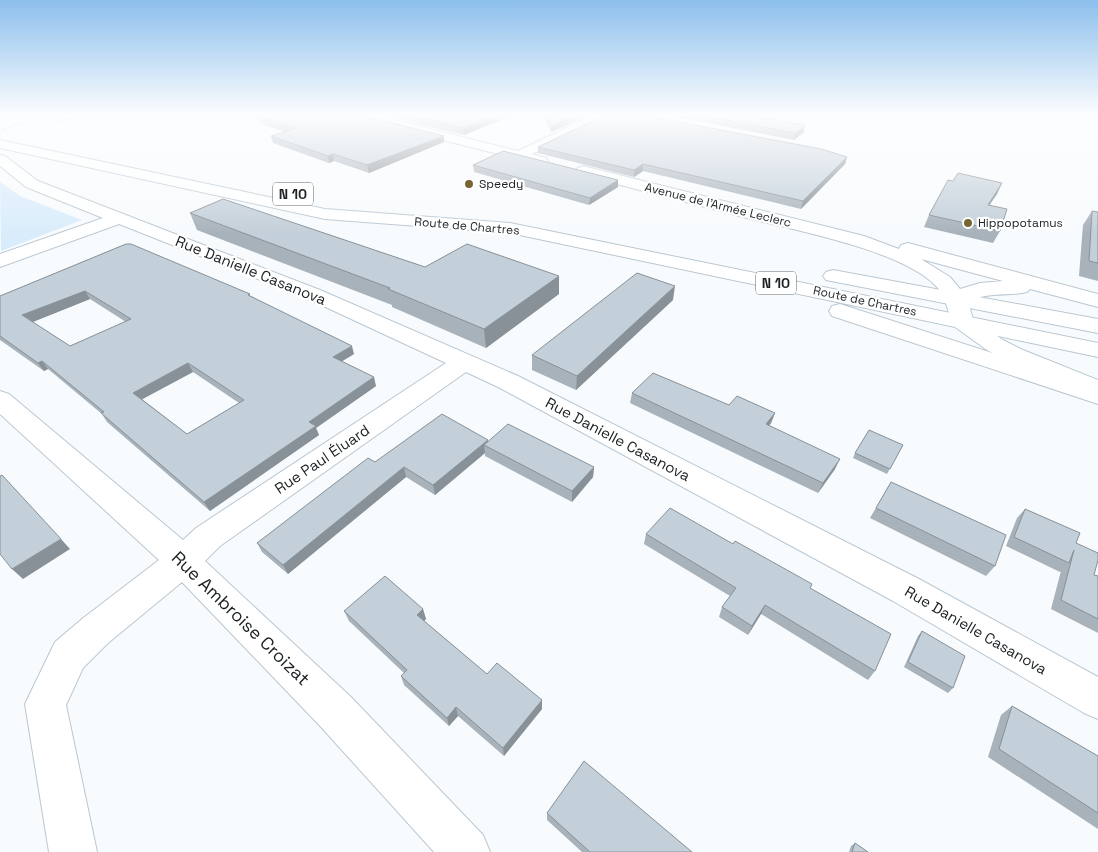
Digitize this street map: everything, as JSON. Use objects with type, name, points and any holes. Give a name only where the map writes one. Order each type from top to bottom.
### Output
[{"type":"street","name":"Route de Chartres","points":[[50,155],[324,214],[510,228],[1098,350]]},
{"type":"street","name":"N 10","points":[[105,155],[276,192],[325,198]]},
{"type":"street","name":"Avenue de l'Armée Leclerc","points":[[520,155],[857,240],[905,258],[925,268],[943,281],[957,299],[972,290],[993,287],[1032,289],[1076,295]]},
{"type":"street","name":"Rue Danielle Casanova","points":[[0,159],[32,184],[313,294],[509,382],[906,590],[1098,699]]},
{"type":"street","name":"Route de Chartres","points":[[416,205],[504,215],[1098,326]]},
{"type":"street","points":[[0,261],[120,218]]},
{"type":"street","name":"Avenue de l'Armée Leclerc","points":[[857,240],[887,244],[1098,301]]},
{"type":"street","points":[[589,243],[606,255],[749,286],[831,308],[1098,396]]},
{"type":"street","points":[[957,299],[963,322],[995,345],[1014,355],[1098,388]]},
{"type":"street","name":"Rue Paul Éluard","points":[[73,852],[45,704],[69,655],[95,631],[183,561],[208,537],[464,362]]},
{"type":"street","name":"Rue Ambroise Croizat","points":[[0,400],[183,561],[336,712],[466,852]]},
{"type":"shaded area","points":[[0,182],[20,196],[82,220],[1,251]]},
{"type":"building","points":[[335,155],[394,155],[367,165]]},
{"type":"building","points":[[495,155],[518,155],[618,180],[590,198],[473,165]]},
{"type":"building","points":[[570,155],[840,155],[847,157],[803,201],[643,164],[634,170]]},
{"type":"building","points":[[958,173],[1002,183],[988,205],[1007,209],[1000,231],[929,215],[948,180],[953,181]]},
{"type":"building","points":[[223,199],[425,267],[467,244],[559,276],[484,329],[388,289],[390,288],[190,213]]},
{"type":"building","points":[[1092,211],[1098,212],[1098,263],[1089,261]]},
{"type":"building","points":[[126,244],[131,244],[250,294],[248,295],[352,346],[333,357],[374,377],[309,422],[316,426],[204,502],[101,413],[104,412],[42,361],[38,363],[0,336],[0,296]],"holes":[[[85,291],[131,319],[70,346],[22,315]],[[188,363],[244,400],[187,434],[133,393]]]},
{"type":"building","points":[[637,273],[675,286],[577,376],[532,355]]},
{"type":"building","points":[[653,373],[729,405],[737,396],[775,413],[766,424],[840,459],[823,483],[632,393]]},
{"type":"building","points":[[442,414],[488,440],[433,485],[404,467],[283,565],[257,543],[368,458],[375,462]]},
{"type":"building","points":[[508,424],[594,467],[572,491],[484,445]]},
{"type":"building","points":[[869,430],[903,445],[890,469],[855,453]]},
{"type":"building","points":[[2,475],[61,539],[12,569],[0,554],[0,476]]},
{"type":"building","points":[[891,482],[1006,535],[995,566],[876,508]]},
{"type":"building","points":[[670,508],[733,544],[735,541],[812,584],[810,588],[891,634],[875,671],[765,605],[752,626],[722,607],[736,588],[646,534]]},
{"type":"building","points":[[1025,509],[1080,533],[1076,543],[1098,553],[1094,575],[1098,576],[1098,619],[1061,600],[1074,550],[1069,563],[1014,537]]},
{"type":"building","points":[[385,576],[423,609],[417,615],[487,674],[497,663],[542,700],[503,748],[456,707],[447,718],[401,676],[407,670],[344,611]]},
{"type":"building","points":[[922,631],[965,656],[953,688],[908,662]]},
{"type":"building","points":[[1012,706],[1098,756],[1098,813],[999,749]]},
{"type":"building","points":[[584,761],[692,852],[590,852],[547,813]]},
{"type":"building","points":[[855,843],[868,852],[852,852]]},
{"type":"place","name":"Speedy","points":[[469,184]]},
{"type":"place","name":"Hippopotamus","points":[[968,223]]}]
